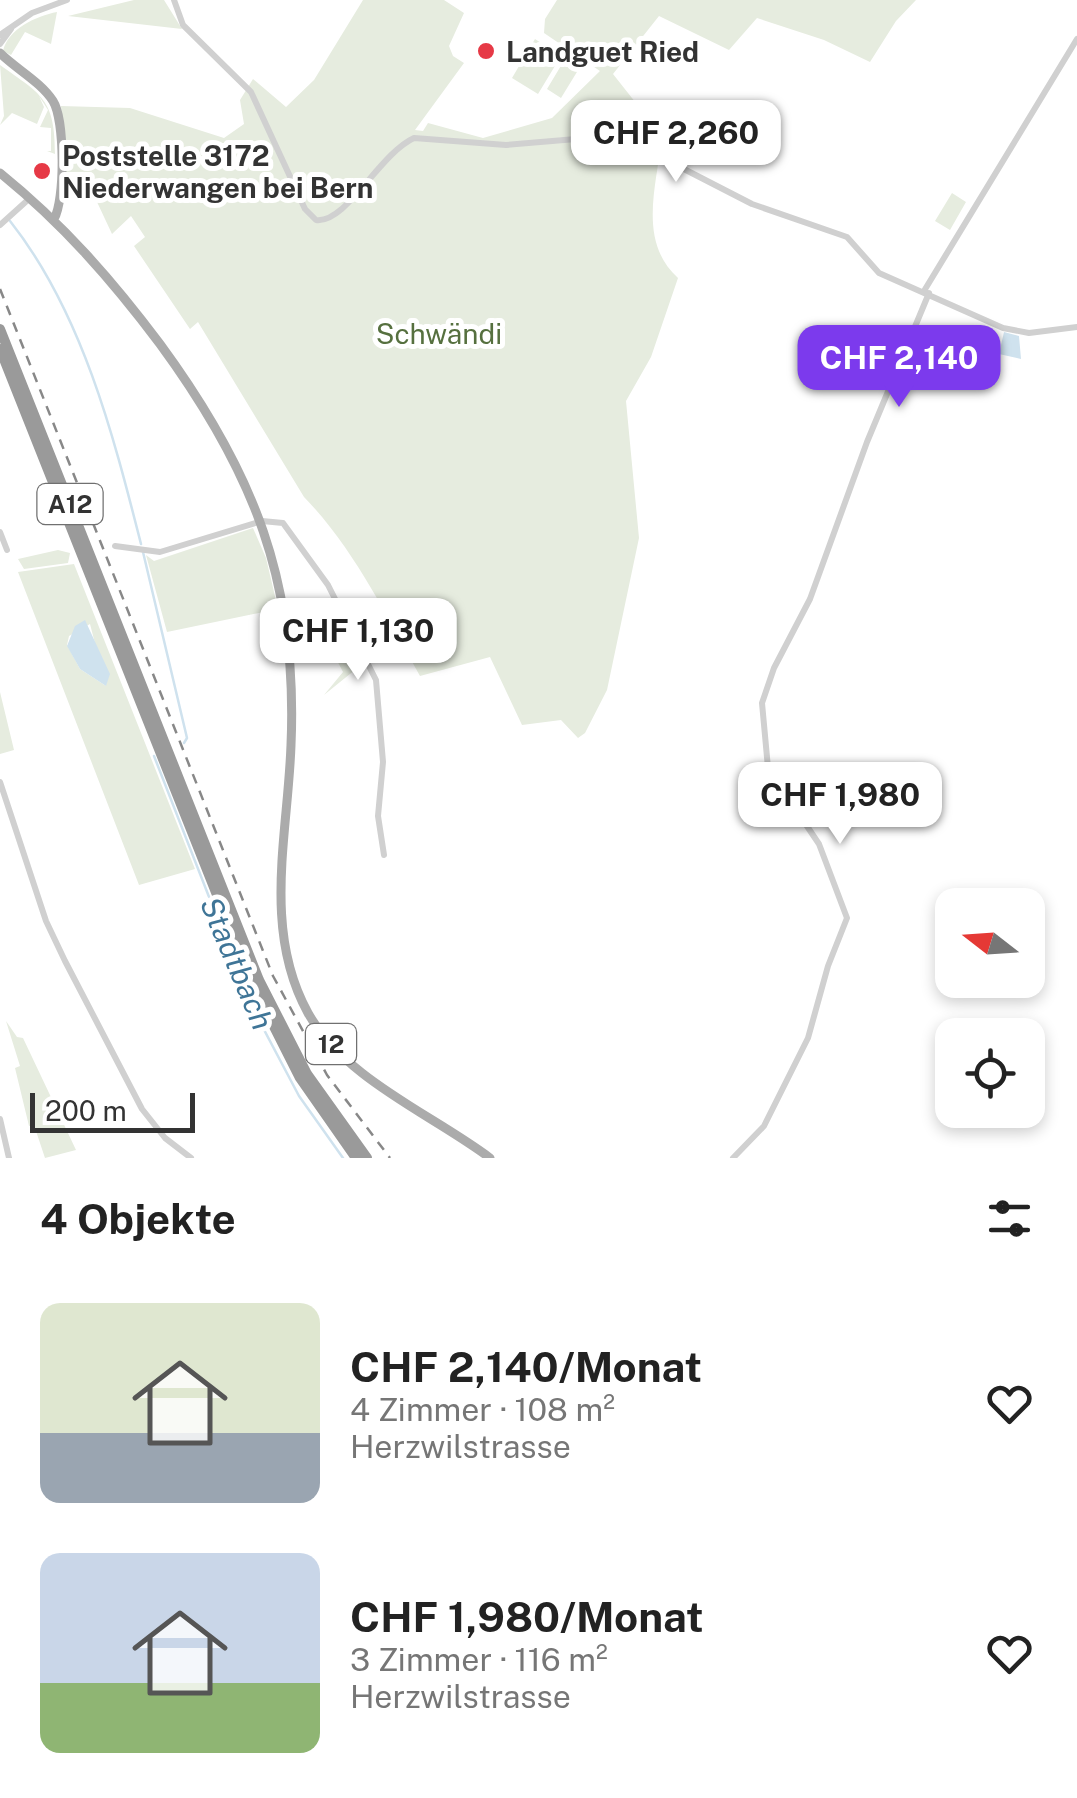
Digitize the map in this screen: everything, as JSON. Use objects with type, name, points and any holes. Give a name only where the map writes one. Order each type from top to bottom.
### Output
[{"type":"highway","name":"A12","points":[[0,329],[259,980],[306,1074],[367,1158]]},
{"type":"highway","name":"A12","points":[[0,349],[252,983],[300,1078],[356,1158]]},
{"type":"main road","points":[[0,53],[46,93],[60,118],[60,202],[54,220]]},
{"type":"main road","points":[[0,62],[11,66]]},
{"type":"main road","name":"12","points":[[0,174],[104,270],[195,393],[234,456],[262,521],[279,589],[291,686],[280,902],[295,984],[318,1028],[345,1059],[490,1158]]},
{"type":"street","points":[[0,35],[36,11],[67,0]]},
{"type":"street","points":[[174,0],[183,26],[252,92],[302,204],[316,220],[338,216],[380,162],[414,138],[506,145],[576,139],[608,142],[650,151],[752,204],[840,234],[855,243],[879,273],[1013,331],[1077,327]]},
{"type":"street","points":[[0,44],[11,28]]},
{"type":"street","points":[[734,1158],[764,1126],[808,1038],[828,966],[847,918],[819,844],[768,768],[762,702],[774,668],[810,599],[927,292],[1077,39]]},
{"type":"street","points":[[0,226],[30,198]]},
{"type":"street","points":[[116,546],[160,552],[262,521],[283,523],[322,574],[376,680],[383,762],[378,822],[384,855]]},
{"type":"street","points":[[0,532],[7,550]]},
{"type":"street","points":[[0,782],[58,947],[142,1109],[165,1138],[190,1158]]},
{"type":"street","points":[[0,1119],[9,1158]]},
{"type":"green space","points":[[134,0],[164,0],[182,29],[68,16]]},
{"type":"green space","name":"Schwändi","points":[[363,0],[444,0],[464,13],[449,46],[453,56],[464,63],[415,130],[423,131],[428,123],[483,138],[552,118],[600,71],[544,33],[545,19],[557,0],[916,0],[896,21],[870,62],[824,40],[757,18],[729,50],[659,16],[613,74],[662,136],[654,193],[654,230],[665,263],[678,278],[651,357],[626,401],[639,538],[607,690],[585,733],[578,738],[561,720],[522,725],[490,657],[420,676],[368,582],[338,537],[304,497],[198,322],[190,329],[134,246],[145,237],[131,216],[112,234],[83,172],[66,172],[61,106],[130,108],[224,138],[244,124],[240,100],[253,79],[286,107],[314,80]]},
{"type":"green space","points":[[57,12],[51,44],[25,32],[11,55],[3,51],[11,36],[24,25]]},
{"type":"green space","points":[[535,39],[561,56],[538,94],[512,78]]},
{"type":"green space","points":[[565,59],[580,67],[561,98],[547,89]]},
{"type":"green space","points":[[0,65],[36,92],[43,100],[49,110],[52,121],[55,154],[47,151],[51,151],[51,128],[40,127],[48,110],[39,96],[44,107],[37,124],[12,113],[0,125],[4,116]]},
{"type":"green space","points":[[952,193],[966,202],[950,230],[935,221]]},
{"type":"green space","points":[[253,528],[266,558],[278,609],[167,632],[146,555],[154,561]]},
{"type":"green space","points":[[58,550],[70,553],[68,563],[24,569],[18,559]]},
{"type":"green space","points":[[74,564],[195,869],[139,885],[18,572]],"holes":[[[90,624],[106,686],[80,669],[67,645],[69,636]]]},
{"type":"green space","points":[[339,611],[366,661],[324,695],[343,672],[317,622]]},
{"type":"green space","points":[[0,692],[14,750],[0,754]]},
{"type":"green space","points":[[6,1021],[17,1037],[23,1038],[76,1150],[45,1158],[34,1125],[29,1126],[15,1068],[20,1066]]},
{"type":"water","points":[[1004,332],[1019,336],[1021,359],[999,354]]},
{"type":"water","points":[[85,620],[110,674],[106,686],[80,669],[67,646],[75,626]]},
{"type":"waterway","name":"Stadtbach","points":[[10,221],[35,256],[76,334],[106,417],[141,544]]},
{"type":"waterway","name":"Stadtbach","points":[[143,552],[187,738],[184,743]]},
{"type":"waterway","name":"Stadtbach","points":[[154,756],[252,1007],[299,1096],[343,1158]]},
{"type":"railway","points":[[0,289],[273,976],[327,1075],[390,1158]]},
{"type":"place","name":"Landguet Ried","points":[[486,51]]},
{"type":"place","name":"Poststelle 3172 Niederwangen bei Bern","points":[[42,171]]}]
